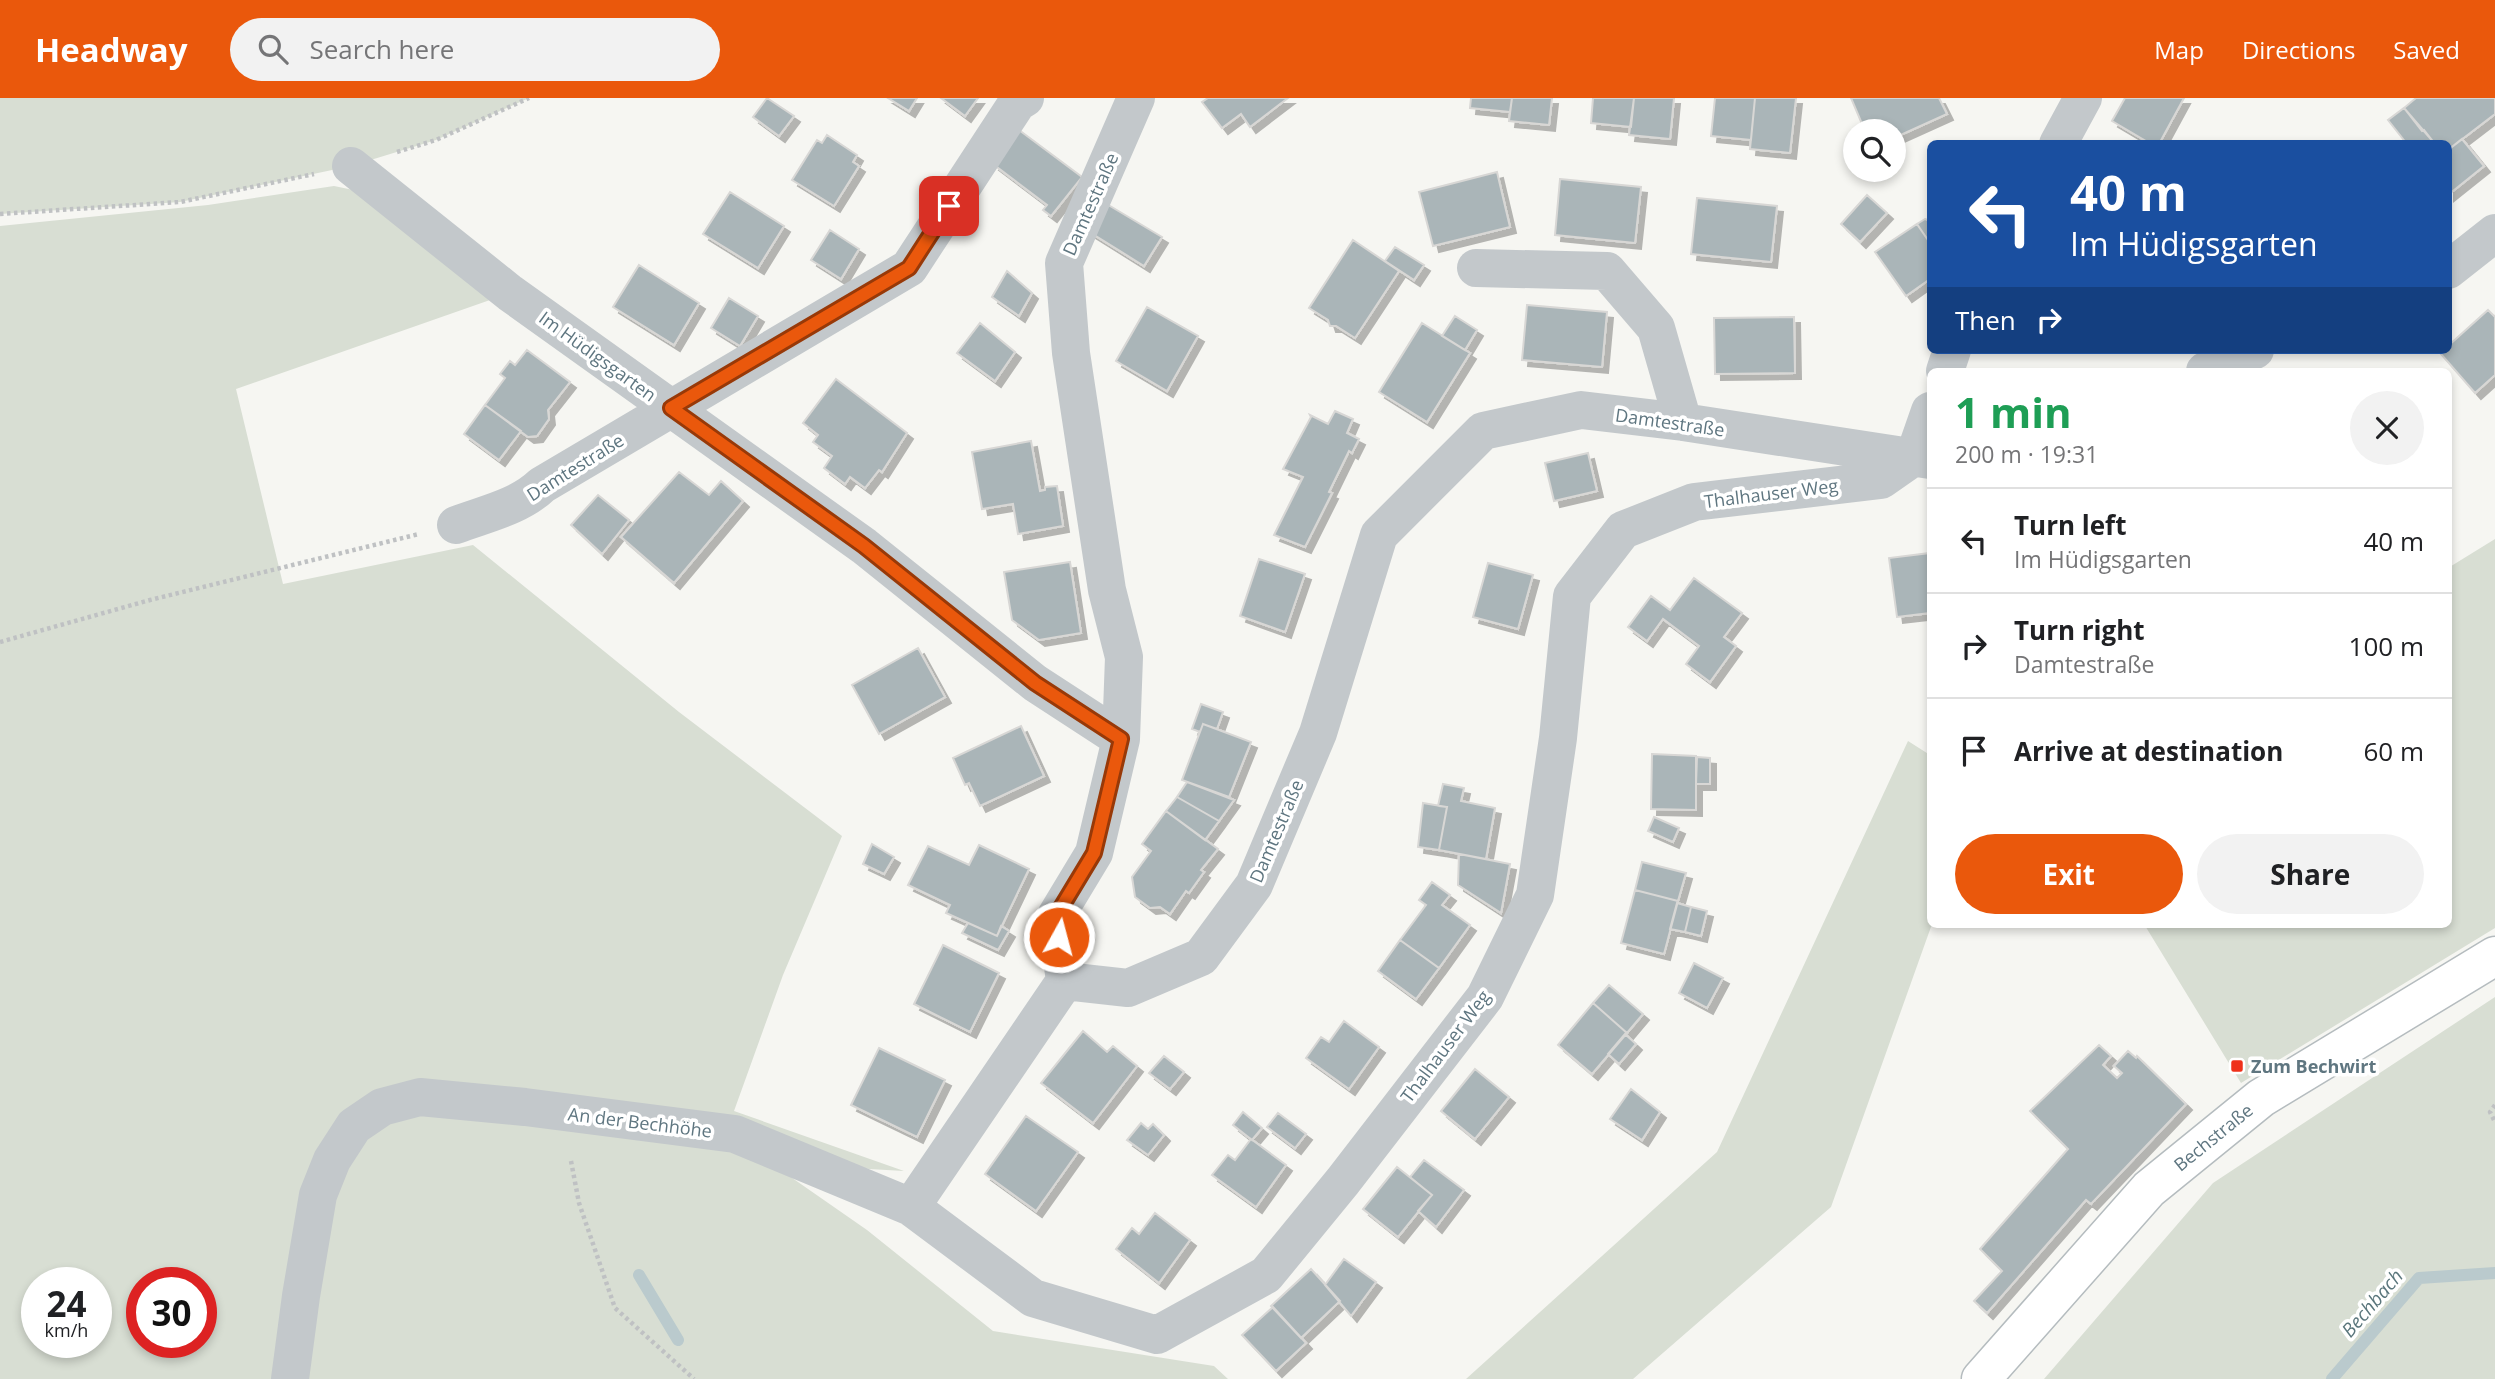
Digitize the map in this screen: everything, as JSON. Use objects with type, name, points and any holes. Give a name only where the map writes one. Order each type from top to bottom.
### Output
[{"type":"main road","name":"Bechstraße","points":[[1981,1379],[2149,1189],[2261,1098],[2495,956]]},
{"type":"street","name":"Damtestraße","points":[[456,525],[517,503],[542,485],[909,268],[1017,103],[1025,98]]},
{"type":"street","name":"Damtestraße","points":[[1136,98],[1064,263],[1071,354],[1105,577],[1124,657],[1121,739],[1094,853],[1056,916],[1065,981],[1128,988],[1201,957],[1254,885],[1260,872],[1318,733],[1379,535],[1483,431],[1581,410],[1683,422],[1922,459]]},
{"type":"street","points":[[2060,140],[2082,98]]},
{"type":"street","name":"Im Hüdigsgarten","points":[[351,166],[510,293],[864,546],[1035,683],[1121,739]]},
{"type":"street","points":[[2452,267],[2495,233]]},
{"type":"street","points":[[1476,268],[1607,271],[1656,328],[1683,422]]},
{"type":"street","points":[[2212,368],[2245,354]]},
{"type":"street","points":[[1922,459],[1927,429]]},
{"type":"street","name":"Thalhauser Weg","points":[[911,1207],[1033,1298],[1157,1335],[1266,1275],[1343,1181],[1485,997],[1535,895],[1558,738],[1573,596],[1623,530],[1694,502],[1881,480],[1922,459]]},
{"type":"street","points":[[911,1207],[1065,981]]},
{"type":"street","name":"An der Bechhöhe","points":[[290,1379],[318,1195],[332,1160],[354,1126],[382,1107],[421,1097],[735,1133],[911,1207]]},
{"type":"path","points":[[0,214],[180,202],[351,166],[436,140],[529,98]]},
{"type":"path","points":[[0,642],[150,600],[456,525]]},
{"type":"path","points":[[2495,1105],[2490,1112],[2495,1122]]},
{"type":"path","points":[[571,1161],[579,1203],[615,1308],[694,1379]]},
{"type":"shaded area","points":[[0,98],[529,98],[436,140],[351,166],[180,202],[0,214]]},
{"type":"shaded area","points":[[334,186],[368,193],[510,293],[236,389],[283,584],[473,545],[679,712],[842,836],[783,975],[734,1111],[904,1171],[869,1169],[356,1103],[280,1379],[0,1379],[0,226],[208,205]]},
{"type":"shaded area","points":[[2495,539],[2495,928],[2241,1083],[2146,928],[2452,928],[2452,566]]},
{"type":"shaded area","points":[[1908,741],[1927,753],[1927,928],[1931,928],[1831,1207],[1633,1379],[1466,1379],[1717,1152]]},
{"type":"shaded area","points":[[2495,997],[2495,1379],[2044,1379],[2213,1183]]},
{"type":"shaded area","points":[[418,1104],[739,1141],[867,1230],[993,1331],[1214,1366],[1228,1379],[304,1379],[327,1206],[359,1134]]},
{"type":"building","points":[[767,98],[794,116],[779,136],[753,117]]},
{"type":"building","points":[[888,98],[917,98],[909,111]]},
{"type":"building","points":[[941,98],[978,98],[965,116]]},
{"type":"building","points":[[1208,98],[1288,98],[1250,127],[1241,114],[1222,128],[1202,102]]},
{"type":"building","points":[[1471,98],[1512,98],[1510,112],[1470,108]]},
{"type":"building","points":[[1512,98],[1552,98],[1549,125],[1509,121]]},
{"type":"building","points":[[1593,98],[1634,98],[1631,127],[1591,123]]},
{"type":"building","points":[[1634,98],[1674,98],[1670,139],[1629,135]]},
{"type":"building","points":[[1715,98],[1755,98],[1751,140],[1711,136]]},
{"type":"building","points":[[1755,98],[1796,98],[1790,153],[1750,149]]},
{"type":"building","points":[[1851,98],[1939,98],[1947,114],[1906,133],[1906,119],[1860,119]]},
{"type":"building","points":[[2125,98],[2184,98],[2161,140],[2144,140],[2112,121]]},
{"type":"building","points":[[2416,98],[2495,98],[2495,114],[2452,147],[2452,140],[2432,140],[2404,108]]},
{"type":"building","points":[[2404,108],[2432,140],[2404,140],[2388,120]]},
{"type":"building","points":[[1019,130],[1082,177],[1051,216],[1043,210],[1047,205],[993,164]]},
{"type":"building","points":[[827,135],[857,155],[853,162],[859,166],[834,206],[792,180],[817,140],[822,143]]},
{"type":"building","points":[[2462,139],[2484,166],[2452,192],[2452,147]]},
{"type":"building","points":[[1497,172],[1510,227],[1433,246],[1419,192]]},
{"type":"building","points":[[1560,179],[1641,187],[1635,243],[1555,235]]},
{"type":"building","points":[[730,192],[784,226],[758,268],[703,234]]},
{"type":"building","points":[[1867,195],[1887,213],[1860,242],[1841,224]]},
{"type":"building","points":[[1697,198],[1777,206],[1771,262],[1691,254]]},
{"type":"building","points":[[1100,200],[1162,237],[1144,266],[1083,228]]},
{"type":"building","points":[[1927,220],[1927,239],[1917,224]]},
{"type":"building","points":[[1917,224],[1927,239],[1927,281],[1906,296],[1875,252]]},
{"type":"building","points":[[830,230],[859,249],[841,279],[811,260]]},
{"type":"building","points":[[1353,240],[1399,271],[1355,338],[1336,326],[1330,326],[1328,320],[1309,308]]},
{"type":"building","points":[[1395,247],[1424,265],[1414,280],[1385,261]]},
{"type":"building","points":[[639,265],[699,303],[674,345],[613,307]]},
{"type":"building","points":[[1007,271],[1032,293],[1019,316],[992,297]]},
{"type":"building","points":[[729,298],[758,316],[740,346],[711,328]]},
{"type":"building","points":[[1527,305],[1607,312],[1602,367],[1522,360]]},
{"type":"building","points":[[1147,307],[1198,336],[1167,391],[1116,361]]},
{"type":"building","points":[[2488,310],[2495,317],[2495,375],[2475,393],[2441,354],[2452,354],[2452,342]]},
{"type":"building","points":[[1455,316],[1477,330],[1465,350],[1442,336]]},
{"type":"building","points":[[1794,317],[1795,373],[1715,374],[1714,318]]},
{"type":"building","points":[[980,323],[1015,352],[995,381],[957,353]]},
{"type":"building","points":[[1422,323],[1470,353],[1427,422],[1379,392]]},
{"type":"building","points":[[527,350],[570,382],[548,410],[549,419],[537,436],[528,437],[485,405],[505,378],[500,374],[510,361],[515,365]]},
{"type":"building","points":[[836,379],[907,433],[882,472],[879,470],[865,488],[850,477],[845,484],[824,468],[832,456],[813,442],[818,435],[803,423]]},
{"type":"building","points":[[485,405],[521,431],[499,460],[464,434]]},
{"type":"building","points":[[1335,411],[1353,419],[1347,433],[1359,439],[1352,453],[1349,451],[1305,547],[1274,535],[1303,477],[1283,469],[1310,415],[1328,424]]},
{"type":"building","points":[[1031,441],[1040,491],[1045,490],[1045,487],[1057,486],[1063,526],[1018,534],[1013,504],[982,509],[972,452]]},
{"type":"building","points":[[1588,453],[1597,491],[1554,501],[1545,463]]},
{"type":"building","points":[[679,472],[709,495],[721,481],[743,501],[674,583],[621,537]]},
{"type":"building","points":[[598,495],[629,520],[602,554],[571,525]]},
{"type":"building","points":[[1927,553],[1927,613],[1897,617],[1889,558]]},
{"type":"building","points":[[1259,559],[1305,574],[1285,632],[1240,616]]},
{"type":"building","points":[[1070,562],[1081,633],[1039,640],[1012,620],[1004,572]]},
{"type":"building","points":[[1488,563],[1533,575],[1518,629],[1473,617]]},
{"type":"building","points":[[1694,578],[1742,613],[1724,637],[1736,646],[1710,682],[1686,664],[1699,646],[1663,619],[1647,641],[1628,627],[1651,596],[1670,610]]},
{"type":"building","points":[[918,648],[945,697],[879,734],[852,685]]},
{"type":"building","points":[[1201,704],[1223,712],[1217,729],[1203,724],[1200,732],[1192,729]]},
{"type":"building","points":[[1203,724],[1251,742],[1229,797],[1182,780]]},
{"type":"building","points":[[1021,726],[1044,776],[980,806],[969,783],[965,785],[953,758]]},
{"type":"building","points":[[1652,754],[1696,756],[1696,810],[1651,809]]},
{"type":"building","points":[[1697,757],[1710,758],[1710,784],[1696,784]]},
{"type":"building","points":[[1187,782],[1234,800],[1219,821],[1177,797]]},
{"type":"building","points":[[1443,784],[1464,788],[1461,801],[1495,808],[1486,859],[1439,850],[1447,807],[1438,806]]},
{"type":"building","points":[[1177,797],[1219,821],[1205,840],[1166,811]]},
{"type":"building","points":[[1423,803],[1447,807],[1439,850],[1418,847]]},
{"type":"building","points":[[1166,811],[1218,849],[1201,870],[1204,872],[1189,893],[1186,891],[1170,914],[1160,907],[1150,908],[1135,897],[1132,877],[1151,851],[1142,844]]},
{"type":"building","points":[[1654,817],[1679,828],[1673,842],[1648,831]]},
{"type":"building","points":[[872,844],[894,857],[884,874],[863,864]]},
{"type":"building","points":[[979,845],[1029,869],[997,936],[946,913],[950,905],[908,885],[928,846],[969,865]]},
{"type":"building","points":[[1459,854],[1510,864],[1501,913],[1458,885]]},
{"type":"building","points":[[1642,862],[1686,873],[1678,901],[1635,890]]},
{"type":"building","points":[[1432,882],[1450,895],[1442,905],[1470,925],[1439,968],[1400,940],[1426,905],[1419,900]]},
{"type":"building","points":[[1635,890],[1678,901],[1664,954],[1621,943]]},
{"type":"building","points":[[1677,903],[1691,907],[1685,932],[1670,929]]},
{"type":"building","points":[[1691,907],[1707,911],[1701,936],[1685,932]]},
{"type":"building","points":[[968,923],[997,936],[1001,926],[1009,931],[998,950],[962,933]]},
{"type":"building","points":[[1400,940],[1439,968],[1416,999],[1378,971]]},
{"type":"building","points":[[943,945],[999,973],[970,1032],[914,1004]]},
{"type":"building","points":[[1694,963],[1723,978],[1707,1008],[1679,993]]},
{"type":"building","points":[[1609,985],[1643,1014],[1627,1033],[1593,1003]]},
{"type":"building","points":[[1593,1003],[1627,1033],[1592,1074],[1558,1045]]},
{"type":"building","points":[[1344,1021],[1379,1047],[1349,1089],[1306,1058],[1321,1037],[1329,1042]]},
{"type":"building","points":[[1083,1031],[1107,1052],[1113,1046],[1137,1066],[1093,1123],[1041,1083]]},
{"type":"building","points":[[1625,1034],[1636,1044],[1619,1064],[1608,1054]]},
{"type":"building","points":[[2099,1045],[2111,1056],[2103,1065],[2117,1078],[2122,1073],[2114,1066],[2128,1051],[2136,1058],[2137,1056],[2186,1104],[2091,1204],[2086,1200],[1987,1313],[1974,1301],[2002,1271],[1980,1249],[2068,1149],[2030,1111]]},
{"type":"building","points":[[879,1048],[945,1080],[917,1137],[851,1105]]},
{"type":"building","points":[[1164,1056],[1184,1072],[1170,1089],[1149,1073]]},
{"type":"building","points":[[1475,1069],[1509,1097],[1475,1139],[1441,1111]]},
{"type":"building","points":[[1631,1089],[1660,1112],[1642,1140],[1610,1119]]},
{"type":"building","points":[[1243,1112],[1262,1128],[1252,1140],[1233,1125]]},
{"type":"building","points":[[1278,1113],[1306,1134],[1295,1148],[1267,1127]]},
{"type":"building","points":[[1026,1116],[1078,1152],[1036,1211],[985,1174]]},
{"type":"building","points":[[1141,1123],[1148,1129],[1153,1124],[1164,1135],[1148,1155],[1127,1140]]},
{"type":"building","points":[[1251,1139],[1286,1165],[1256,1207],[1212,1175],[1228,1155],[1235,1160]]},
{"type":"building","points":[[1424,1160],[1464,1190],[1436,1227],[1418,1211],[1432,1195],[1410,1177]]},
{"type":"building","points":[[1397,1167],[1432,1195],[1398,1237],[1363,1209]]},
{"type":"building","points":[[1155,1213],[1190,1240],[1159,1283],[1116,1249],[1132,1228],[1139,1234]]},
{"type":"building","points":[[1344,1259],[1376,1282],[1351,1316],[1325,1285]]},
{"type":"building","points":[[1311,1269],[1340,1301],[1301,1338],[1271,1306]]},
{"type":"building","points":[[1273,1307],[1306,1343],[1276,1371],[1242,1335]]},
{"type":"waterway","name":"Bechbach","points":[[2332,1379],[2419,1278],[2495,1273]]},
{"type":"waterway","points":[[639,1275],[678,1340]]},
{"type":"place","name":"Zum Bechwirt","points":[[2237,1066]]},
{"type":"route","points":[[949,206],[909,268],[671,408],[864,546],[1035,683],[1121,739],[1094,853],[1056,916],[1059,937]]}]
